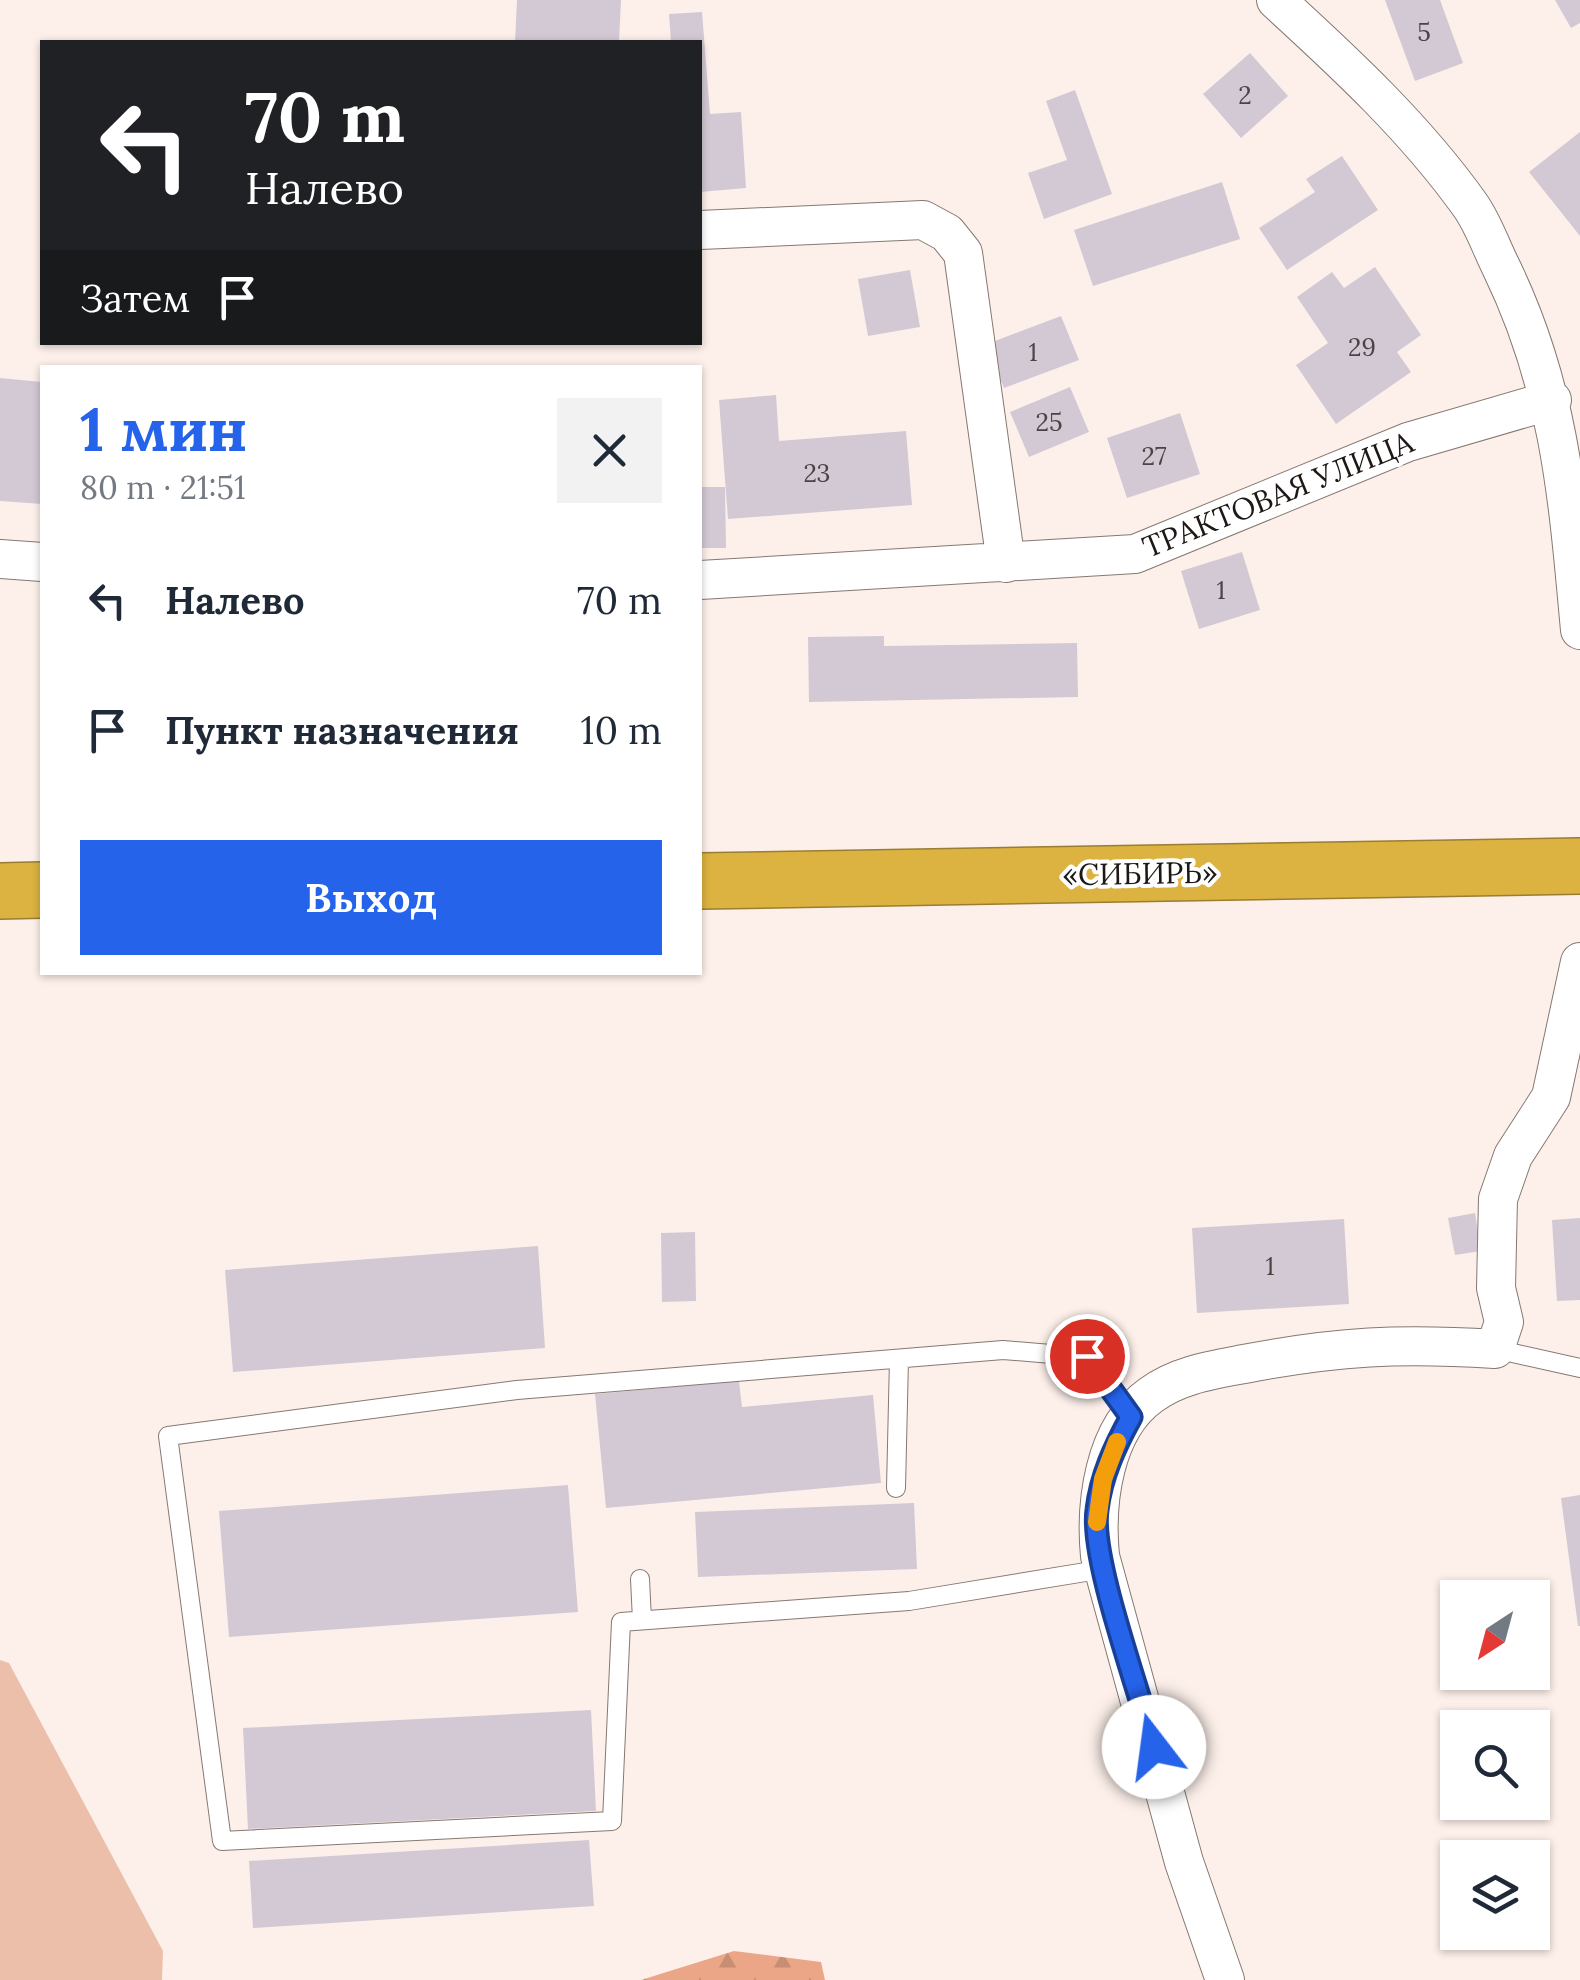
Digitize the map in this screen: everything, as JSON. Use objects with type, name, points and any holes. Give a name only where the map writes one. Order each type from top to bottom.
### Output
[{"type":"highway","name":"«СИБИРЬ»","points":[[702,881],[1580,866]]},
{"type":"highway","points":[[0,891],[40,890]]},
{"type":"street","points":[[1276,0],[1386,102],[1472,207],[1513,292],[1552,400],[1565,472],[1580,630]]},
{"type":"street","points":[[702,230],[924,220],[956,241],[963,253],[1006,562]]},
{"type":"street","name":"ТРАКТОВАЯ УЛИЦА","points":[[702,580],[1135,554],[1408,442],[1552,400]]},
{"type":"street","points":[[0,559],[40,562]]},
{"type":"street","points":[[1225,1980],[1184,1862],[1104,1569],[1096,1514],[1114,1448],[1148,1396],[1177,1380],[1360,1345],[1495,1350],[1504,1322],[1496,1288],[1498,1199],[1513,1156],[1551,1097],[1580,962]]},
{"type":"lane","points":[[1104,1569],[909,1601],[621,1622],[612,1821],[222,1842],[168,1436],[516,1390],[1003,1350],[1087,1356],[1131,1417]]},
{"type":"lane","points":[[1495,1350],[1580,1368]]},
{"type":"lane","points":[[896,1488],[899,1359]]},
{"type":"lane","points":[[640,1579],[642,1620]]},
{"type":"shaded area","points":[[0,1660],[9,1663],[163,1951],[162,1980],[0,1980]]},
{"type":"green space","points":[[734,1951],[821,1962],[825,1980],[641,1980]]},
{"type":"building","points":[[517,0],[621,0],[619,40],[515,40]]},
{"type":"building","points":[[1385,0],[1440,0],[1463,63],[1415,81]]},
{"type":"building","points":[[1555,0],[1580,0],[1580,23],[1571,28]]},
{"type":"building","points":[[702,12],[710,114],[741,112],[746,188],[702,192],[702,40],[671,40],[669,14]]},
{"type":"building","points":[[1250,53],[1288,96],[1241,138],[1203,94]]},
{"type":"building","points":[[1075,90],[1112,194],[1044,219],[1028,173],[1067,160],[1046,101]]},
{"type":"building","points":[[1580,132],[1580,236],[1529,172]]},
{"type":"building","points":[[1342,156],[1378,210],[1287,270],[1259,228],[1315,192],[1306,179]]},
{"type":"building","points":[[1222,182],[1240,239],[1093,286],[1074,230]]},
{"type":"building","points":[[1375,267],[1421,335],[1397,352],[1411,372],[1336,424],[1296,365],[1328,343],[1297,297],[1332,272],[1344,288]]},
{"type":"building","points":[[910,270],[920,327],[868,336],[858,279]]},
{"type":"building","points":[[1061,316],[1079,360],[1004,388],[987,344]]},
{"type":"building","points":[[0,378],[40,382],[40,504],[0,501]]},
{"type":"building","points":[[1070,387],[1089,432],[1029,457],[1010,412]]},
{"type":"building","points":[[776,395],[779,441],[906,431],[912,505],[728,519],[719,400]]},
{"type":"building","points":[[1180,413],[1200,474],[1127,498],[1107,438]]},
{"type":"building","points":[[702,487],[725,487],[726,548],[702,548]]},
{"type":"building","points":[[1242,552],[1260,610],[1199,629],[1181,571]]},
{"type":"building","points":[[884,636],[884,646],[1077,643],[1078,697],[809,702],[808,637]]},
{"type":"building","points":[[1475,1213],[1481,1251],[1455,1255],[1448,1218]]},
{"type":"building","points":[[1580,1218],[1580,1300],[1557,1301],[1552,1220]]},
{"type":"building","points":[[1344,1219],[1349,1304],[1197,1313],[1192,1228]]},
{"type":"building","points":[[695,1232],[696,1301],[662,1302],[661,1233]]},
{"type":"building","points":[[538,1246],[545,1348],[233,1372],[225,1270]]},
{"type":"building","points":[[739,1381],[742,1407],[873,1395],[881,1483],[606,1508],[595,1394]]},
{"type":"building","points":[[568,1485],[578,1612],[229,1637],[219,1511]]},
{"type":"building","points":[[1580,1495],[1580,1626],[1578,1626],[1561,1498]]},
{"type":"building","points":[[914,1503],[917,1569],[698,1577],[695,1512]]},
{"type":"building","points":[[591,1710],[596,1811],[248,1829],[243,1728]]},
{"type":"building","points":[[589,1840],[594,1906],[253,1928],[249,1861]]},
{"type":"slow traffic","points":[[1097,1522],[1103,1479],[1117,1442]]},
{"type":"route","points":[[1087,1356],[1131,1417],[1114,1448],[1096,1514],[1100,1556],[1154,1747]]}]
